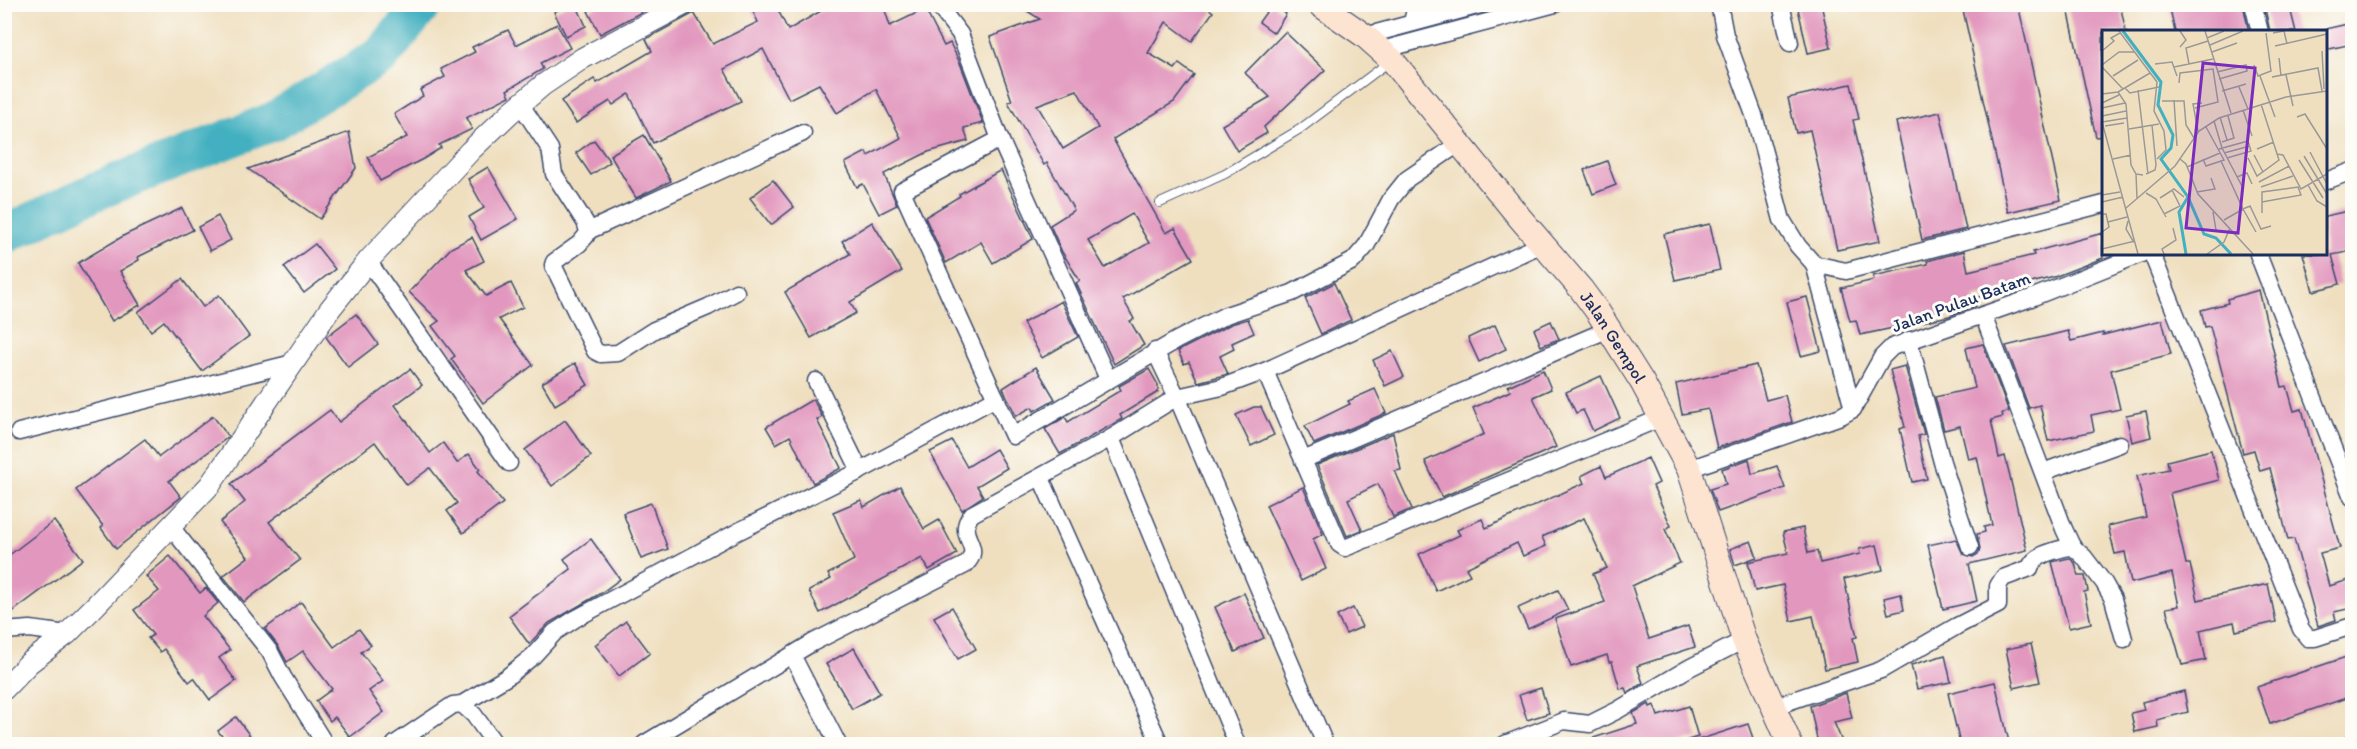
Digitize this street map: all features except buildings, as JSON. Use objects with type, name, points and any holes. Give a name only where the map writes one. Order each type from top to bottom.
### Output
[{"type":"main road","name":"Jalan Gempol","points":[[1319,4],[1380,49],[1581,289],[1609,329],[1642,382],[1689,469],[1744,640],[1790,744]]},
{"type":"street","points":[[4,689],[29,663],[67,634],[210,485],[330,309],[369,261],[450,176],[470,151],[510,112],[543,85],[583,58],[685,4]]},
{"type":"street","points":[[937,4],[960,34],[1000,139],[1108,379]]},
{"type":"street","points":[[1412,23],[1416,4]]},
{"type":"street","points":[[1380,49],[1412,23],[1484,4]]},
{"type":"street","points":[[1689,469],[1841,416],[1853,409],[1814,264],[1798,246],[1782,220],[1754,115],[1725,35],[1719,4]]},
{"type":"street","points":[[1781,4],[1790,43]]},
{"type":"street","points":[[2253,4],[2260,30]]},
{"type":"street","points":[[1380,49],[1545,6]]},
{"type":"street","points":[[521,105],[550,149],[558,184],[585,222],[588,231]]},
{"type":"street","points":[[736,292],[708,307],[654,330],[618,353],[601,354],[595,351],[553,265],[579,244],[588,231],[803,133]]},
{"type":"street","points":[[1000,139],[902,191],[1013,436],[1155,351],[1226,315],[1292,293],[1353,261],[1366,246],[1391,199],[1407,179],[1460,143]]},
{"type":"street","points":[[2327,180],[2352,171]]},
{"type":"street","points":[[1814,264],[1846,271],[2102,204]]},
{"type":"street","points":[[644,744],[792,655],[965,565],[973,556],[974,551],[965,532],[967,520],[972,514],[1111,438],[1178,398],[1222,387],[1265,371],[1542,244]]},
{"type":"street","name":"Jalan Pulau Batam","points":[[1853,409],[1886,352],[1909,340],[1983,315],[2138,255]]},
{"type":"street","points":[[2152,255],[2301,629],[2308,638],[2315,638],[2352,626]]},
{"type":"street","points":[[2258,255],[2352,497]]},
{"type":"street","points":[[369,261],[509,464]]},
{"type":"street","points":[[1983,315],[2072,546],[2084,557],[2113,599],[2124,639]]},
{"type":"street","points":[[1303,460],[1609,329]]},
{"type":"street","points":[[1909,340],[1942,462],[1970,547]]},
{"type":"street","points":[[1155,351],[1178,398],[1325,744]]},
{"type":"street","points":[[19,432],[293,363]]},
{"type":"street","points":[[1265,371],[1339,544],[1350,548],[1661,418]]},
{"type":"street","points":[[816,381],[860,471]]},
{"type":"street","points":[[395,744],[453,705],[462,704],[507,677],[533,656],[555,632],[575,619],[996,398]]},
{"type":"street","points":[[1111,438],[1237,744]]},
{"type":"street","points":[[2043,472],[2120,444]]},
{"type":"street","points":[[1041,477],[1160,744]]},
{"type":"street","points":[[171,527],[270,651],[283,677],[325,744]]},
{"type":"street","points":[[1773,707],[1881,670],[1998,605],[1998,586],[2003,578],[2030,567],[2037,558],[2072,546]]},
{"type":"street","points":[[4,631],[30,629],[67,634]]},
{"type":"street","points":[[1505,744],[1564,721],[1590,724],[1744,640]]},
{"type":"street","points":[[792,655],[838,744]]},
{"type":"street","points":[[462,704],[474,715],[495,744]]},
{"type":"lane","points":[[1160,202],[1225,174],[1300,129],[1380,49]]},
{"type":"waterway","points":[[4,235],[94,192],[274,121],[381,56],[423,4]]}]
